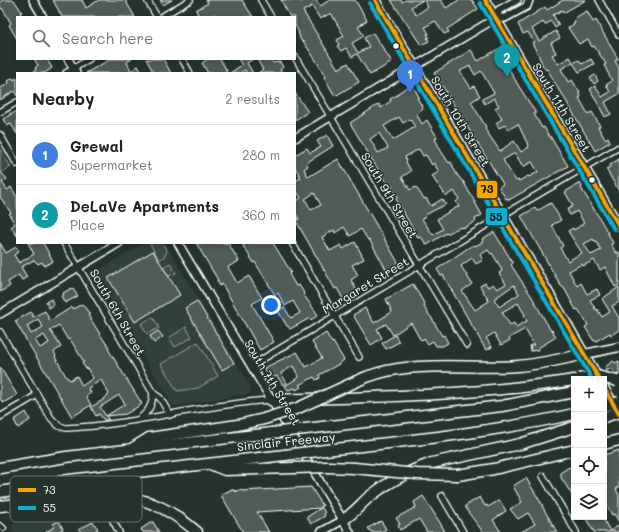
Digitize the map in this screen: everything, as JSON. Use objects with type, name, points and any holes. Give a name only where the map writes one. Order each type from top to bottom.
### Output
[{"type":"highway","points":[[130,449],[149,438],[238,425],[264,419],[298,408],[357,381],[382,372],[434,366],[518,366],[536,364],[585,354]]},
{"type":"highway","points":[[607,378],[618,381]]},
{"type":"highway","points":[[271,400],[413,395],[514,388],[571,380]]},
{"type":"highway","points":[[607,383],[618,381]]},
{"type":"highway","name":"Sinclair Freeway","points":[[0,468],[66,457],[130,449],[502,406],[571,393]]},
{"type":"highway","points":[[607,405],[619,402]]},
{"type":"highway","points":[[607,416],[619,413]]},
{"type":"highway","name":"Sinclair Freeway","points":[[102,476],[467,433],[571,415]]},
{"type":"highway","points":[[342,520],[351,515],[361,504],[396,478],[432,463],[520,444],[571,428]]},
{"type":"highway","points":[[607,443],[619,440]]},
{"type":"highway","points":[[208,463],[225,470],[328,467],[417,474],[458,475],[494,469],[571,451]]},
{"type":"highway","name":"Sinclair Freeway","points":[[0,492],[10,490]]},
{"type":"highway","points":[[142,501],[152,503],[180,518],[197,532]]},
{"type":"highway","points":[[0,506],[10,505]]},
{"type":"main road","name":"South 10th Street","points":[[375,0],[502,212],[597,376]]},
{"type":"main road","name":"South 11th Street","points":[[485,0],[619,226]]},
{"type":"main road","points":[[585,354],[619,347]]},
{"type":"main road","points":[[607,393],[619,413]]},
{"type":"street","points":[[33,0],[42,16]]},
{"type":"street","points":[[147,0],[156,16]]},
{"type":"street","points":[[164,16],[190,0]]},
{"type":"street","points":[[261,0],[270,16]]},
{"type":"street","points":[[496,18],[499,10],[518,0]]},
{"type":"street","points":[[296,137],[496,18],[505,18],[528,6],[529,0]]},
{"type":"street","points":[[599,0],[619,35]]},
{"type":"street","name":"South 9th Street","points":[[296,59],[467,344]]},
{"type":"street","points":[[69,60],[75,71],[88,60]]},
{"type":"street","points":[[183,60],[189,72]]},
{"type":"street","points":[[0,112],[16,103]]},
{"type":"street","points":[[0,135],[16,162]]},
{"type":"street","name":"Margaret Street","points":[[251,366],[490,223],[502,212],[619,147]]},
{"type":"street","points":[[490,223],[508,223]]},
{"type":"street","name":"South 6th Street","points":[[65,244],[153,393],[160,398],[170,414]]},
{"type":"street","points":[[0,314],[117,244]]},
{"type":"street","name":"South 7th Street","points":[[179,244],[350,532]]},
{"type":"street","points":[[293,244],[359,357]]},
{"type":"street","points":[[0,332],[50,418],[59,426],[66,428],[138,420],[228,404],[271,400]]},
{"type":"street","points":[[138,420],[150,409],[153,393]]},
{"type":"street","points":[[0,417],[38,395]]},
{"type":"street","points":[[543,476],[576,532]]},
{"type":"street","points":[[442,496],[463,532]]},
{"type":"street","points":[[321,532],[342,520]]},
{"type":"street","points":[[113,522],[119,532]]},
{"type":"shaded area","points":[[0,149],[11,167],[0,173]]},
{"type":"shaded area","points":[[142,244],[166,244],[250,386],[251,391],[249,394],[173,406],[94,273]]},
{"type":"shaded area","points":[[150,244],[163,244],[167,251],[164,257],[159,260]]},
{"type":"shaded area","points":[[170,263],[176,273],[169,276],[163,267]]},
{"type":"shaded area","points":[[153,317],[159,328],[147,334],[141,324]]},
{"type":"shaded area","points":[[186,327],[192,337],[175,347],[169,338]]},
{"type":"shaded area","points":[[198,342],[218,376],[198,388],[177,391],[161,364]]},
{"type":"shaded area","points":[[14,522],[60,522],[65,532],[12,532]]},
{"type":"building","points":[[3,0],[14,0],[22,12],[20,13],[22,16],[16,16],[16,37],[9,25],[11,23],[2,8],[0,9],[0,2]]},
{"type":"building","points":[[53,0],[82,0],[86,8],[99,0],[125,0],[134,16],[61,16]]},
{"type":"building","points":[[160,0],[172,0],[163,5]]},
{"type":"building","points":[[206,0],[242,0],[252,16],[215,16],[214,14],[211,16],[199,16],[196,10],[208,3]]},
{"type":"building","points":[[281,0],[300,0],[301,2],[304,0],[316,0],[320,6],[330,0],[355,0],[367,20],[358,27],[364,36],[352,43],[358,53],[369,47],[364,38],[373,33],[392,62],[370,75],[357,54],[352,57],[346,48],[341,51],[337,46],[339,45],[337,40],[344,36],[331,13],[320,19],[312,6],[303,11],[338,69],[348,63],[359,82],[335,96],[317,62],[299,36],[296,27],[296,16],[289,16]]},
{"type":"building","points":[[391,0],[401,0],[402,2],[406,0],[423,0],[411,7],[416,15],[428,7],[424,0],[441,0],[446,8],[459,0],[472,0],[478,9],[447,29],[449,32],[444,34],[435,21],[425,27],[429,34],[427,34],[429,37],[427,38],[429,41],[421,45]]},
{"type":"building","points":[[563,0],[586,0],[563,13],[562,10],[553,15],[559,25],[555,28],[551,21],[545,25],[543,22],[532,29],[539,41],[556,31],[560,38],[551,43],[556,53],[552,55],[558,64],[570,57],[573,62],[561,69],[568,82],[572,80],[580,93],[581,97],[579,98],[588,114],[592,112],[605,139],[608,137],[610,142],[595,151],[547,69],[546,70],[543,66],[532,43],[534,42],[528,32],[523,34],[518,24],[545,7],[547,10]]},
{"type":"building","points":[[587,11],[593,22],[596,20],[618,59],[615,61],[619,68],[619,94],[605,102],[611,114],[605,117],[590,89],[595,86],[602,97],[610,92],[606,85],[612,81],[604,65],[606,64],[594,46],[592,47],[588,39],[579,44],[568,28],[574,24],[574,20],[578,16]]},
{"type":"building","points":[[498,49],[536,113],[534,114],[542,128],[544,127],[568,166],[509,200],[508,198],[506,199],[499,187],[503,184],[434,73],[471,50],[478,61]],"holes":[[[470,66],[475,75],[481,71],[494,93],[482,99],[485,104],[494,98],[499,106],[495,108],[502,119],[496,123],[499,128],[505,125],[508,130],[518,124],[529,147],[521,152],[514,141],[500,151],[485,129],[486,127],[471,102],[480,96],[474,86],[471,88],[460,71]],[[515,153],[523,167],[532,162],[538,172],[529,177],[528,176],[516,181],[503,160]]]},
{"type":"building","points":[[591,59],[594,64],[579,72],[573,63],[579,60],[582,64]]},
{"type":"building","points":[[35,60],[48,60],[52,68],[46,72],[33,72],[36,70],[35,68],[38,65]]},
{"type":"building","points":[[109,60],[130,60],[127,62],[131,71],[138,66],[141,71],[140,72],[88,72]]},
{"type":"building","points":[[147,60],[164,60],[170,72],[153,72]]},
{"type":"building","points":[[206,60],[221,60],[227,71],[207,72],[202,63]]},
{"type":"building","points":[[239,60],[252,60],[247,63],[252,72],[246,72],[245,70],[242,72],[232,72],[242,65]]},
{"type":"building","points":[[258,60],[271,60],[273,63],[280,62],[283,67],[280,70],[281,72],[260,72],[263,70]]},
{"type":"building","points":[[595,75],[598,81],[594,84],[590,78]]},
{"type":"building","points":[[13,78],[14,80],[16,79],[16,94],[14,91],[0,100],[0,87],[1,88],[9,83],[8,81]]},
{"type":"building","points":[[412,84],[419,97],[417,98],[423,108],[417,113],[417,115],[422,124],[427,120],[437,137],[435,139],[441,151],[449,163],[451,162],[456,173],[463,181],[482,215],[466,227],[460,227],[447,234],[446,233],[427,245],[421,237],[418,238],[396,199],[398,197],[390,184],[388,185],[382,176],[350,123],[379,104],[381,108],[391,101],[390,99],[399,94],[398,93]],"holes":[[[399,117],[403,123],[410,119],[415,127],[393,140],[384,126]],[[379,133],[388,148],[378,153],[370,139]],[[419,149],[423,156],[426,155],[432,165],[434,163],[439,172],[432,176],[446,196],[454,191],[459,199],[456,202],[459,206],[437,219],[443,229],[433,235],[422,219],[426,216],[425,215],[446,204],[442,199],[431,206],[416,187],[410,190],[402,177],[411,171],[405,157]]]},
{"type":"building","points":[[296,94],[308,112],[296,119]]},
{"type":"building","points":[[16,112],[16,132],[11,124],[7,126],[3,119],[10,115],[10,113],[12,114]]},
{"type":"building","points":[[327,135],[333,146],[306,163],[308,166],[304,169],[308,177],[338,159],[399,264],[396,266],[397,267],[387,271],[369,239],[368,240],[361,229],[350,236],[344,227],[335,233],[334,230],[322,237],[330,251],[341,245],[343,249],[355,242],[364,259],[352,265],[358,275],[351,280],[357,291],[343,299],[337,288],[335,289],[296,221],[299,219],[296,214],[296,201],[301,198],[296,190],[296,180],[301,178],[296,169],[296,154],[307,148],[310,153],[321,147],[317,141]],"holes":[[[314,193],[321,205],[311,210],[305,199]]]},
{"type":"building","points":[[619,159],[619,191],[606,169]]},
{"type":"building","points":[[0,171],[7,179],[2,182],[7,190],[11,187],[16,195],[16,234],[11,227],[15,224],[9,214],[11,213],[0,197]]},
{"type":"building","points":[[580,183],[581,188],[613,243],[611,244],[616,253],[619,252],[619,285],[615,287],[605,267],[600,270],[594,260],[569,271],[577,286],[581,283],[587,294],[597,289],[600,295],[590,300],[602,317],[610,312],[602,299],[619,287],[619,302],[612,306],[619,318],[619,330],[596,341],[594,341],[585,327],[588,325],[578,309],[576,310],[564,288],[561,286],[521,216],[535,208],[537,211],[551,203],[561,220],[552,225],[563,246],[560,248],[568,261],[582,253],[568,231],[573,228],[574,230],[584,223],[577,211],[570,215],[567,210],[573,206],[565,192]],"holes":[[[593,239],[594,241],[595,240],[601,250],[591,255],[584,244]]]},
{"type":"building","points":[[494,232],[513,263],[511,265],[556,337],[538,348],[538,350],[531,351],[530,345],[534,345],[525,329],[509,338],[510,340],[501,345],[494,333],[486,338],[492,347],[486,350],[443,275],[441,276],[437,269],[468,248],[483,242],[482,239]],"holes":[[[488,250],[491,254],[492,253],[500,266],[502,271],[499,273],[506,284],[497,289],[493,284],[488,287],[485,283],[480,286],[489,301],[475,310],[462,291],[472,284],[461,266],[472,258],[476,264],[483,260],[480,255]],[[514,285],[519,294],[499,307],[494,299]],[[518,303],[527,321],[516,327],[514,323],[510,325],[502,312]]]},
{"type":"building","points":[[0,243],[6,253],[16,247],[19,251],[14,255],[19,263],[34,254],[29,244],[44,244],[53,261],[44,266],[42,262],[38,264],[34,260],[21,267],[27,277],[22,280],[19,275],[8,282],[10,286],[0,292]]},
{"type":"building","points":[[197,244],[229,244],[239,261],[228,267],[237,283],[249,276],[262,298],[252,304],[274,342],[260,350],[222,284],[220,286]]},
{"type":"building","points":[[274,244],[291,272],[289,274],[296,286],[299,285],[304,293],[303,294],[318,315],[311,320],[310,318],[290,329],[278,311],[284,307],[291,318],[300,313],[293,301],[285,306],[278,293],[275,295],[255,262],[254,263],[243,246]]},
{"type":"building","points":[[153,251],[180,295],[135,322],[108,278]]},
{"type":"building","points":[[413,284],[425,305],[424,307],[448,343],[443,346],[436,346],[433,341],[428,344],[424,338],[422,340],[420,339],[411,323],[393,335],[386,324],[377,329],[382,338],[371,345],[353,315],[365,308],[374,323],[392,312],[386,299]]},
{"type":"building","points":[[72,288],[78,296],[65,303],[61,296],[64,295],[63,293]]},
{"type":"building","points":[[51,299],[54,305],[49,308],[46,302]]},
{"type":"building","points":[[197,301],[234,363],[222,370],[185,308]]},
{"type":"building","points":[[82,304],[90,314],[88,315],[106,342],[109,348],[108,349],[142,404],[126,414],[106,416],[109,420],[104,420],[99,414],[96,416],[91,407],[103,400],[109,394],[101,380],[88,388],[91,393],[86,396],[91,405],[72,417],[15,321],[31,312],[33,317],[45,311],[50,321],[72,307],[73,309]],"holes":[[[38,319],[43,327],[31,334],[27,326]],[[59,325],[68,340],[70,339],[84,362],[82,363],[93,378],[82,386],[77,376],[70,380],[67,378],[55,357],[54,352],[61,347],[50,330]],[[44,335],[49,343],[40,348],[35,340]],[[119,395],[125,404],[106,416],[100,407]]]},
{"type":"building","points":[[158,331],[163,337],[154,343],[150,336]]},
{"type":"building","points":[[326,333],[344,360],[341,363],[319,375],[320,378],[316,380],[314,377],[299,385],[301,387],[296,390],[295,388],[288,390],[285,386],[299,377],[293,366],[281,373],[287,383],[283,385],[277,376],[273,378],[272,376],[270,377],[264,368],[297,352],[306,367],[322,358],[312,342]]},
{"type":"building","points":[[395,335],[399,342],[386,349],[382,343]]},
{"type":"building","points":[[613,361],[615,363],[619,361],[619,375],[614,374],[611,368],[607,371],[605,367]]},
{"type":"building","points":[[0,367],[17,395],[3,403],[0,398]]},
{"type":"building","points":[[26,412],[30,420],[18,428],[14,420]]},
{"type":"building","points":[[619,450],[619,487],[616,489],[619,495],[619,522],[614,514],[612,515],[607,506],[607,454]]},
{"type":"building","points":[[569,467],[571,469],[571,493],[560,476],[562,475],[560,473]]},
{"type":"building","points":[[526,478],[557,532],[521,532],[535,524],[528,513],[518,519],[510,509],[522,502],[513,486]]},
{"type":"building","points":[[311,487],[323,506],[321,506],[325,516],[311,524],[307,517],[321,508],[257,512],[269,532],[243,532],[221,495],[232,489],[236,492],[241,489],[242,491]]},
{"type":"building","points":[[423,496],[445,532],[427,532],[419,519],[400,530],[398,525],[400,524],[396,518],[416,507],[414,502]]},
{"type":"building","points":[[480,497],[485,506],[487,505],[488,507],[500,501],[506,511],[493,520],[501,532],[483,532],[468,512],[465,506]]},
{"type":"building","points":[[587,520],[604,520],[610,531],[619,525],[619,532],[594,532]]},
{"type":"building","points":[[381,521],[386,529],[381,532],[371,532],[368,528]]},
{"type":"building","points":[[60,522],[63,529],[57,532],[46,532],[54,527],[53,524]]},
{"type":"building","points":[[93,522],[98,529],[93,532],[81,532],[79,529]]},
{"type":"building","points":[[152,522],[159,532],[143,532],[141,529]]},
{"type":"transit line","name":"73","points":[[375,0],[597,376]]},
{"type":"transit line","name":"73","points":[[485,0],[619,226]]},
{"type":"transit line","name":"55","points":[[370,3],[590,376]]},
{"type":"transit line","name":"55","points":[[480,3],[614,229]]},
{"type":"transit line","name":"73","points":[[607,393],[619,414]]},
{"type":"place","name":"DeLaVe Apartments","points":[[507,77]]},
{"type":"place","name":"Grewal","points":[[410,93]]}]
